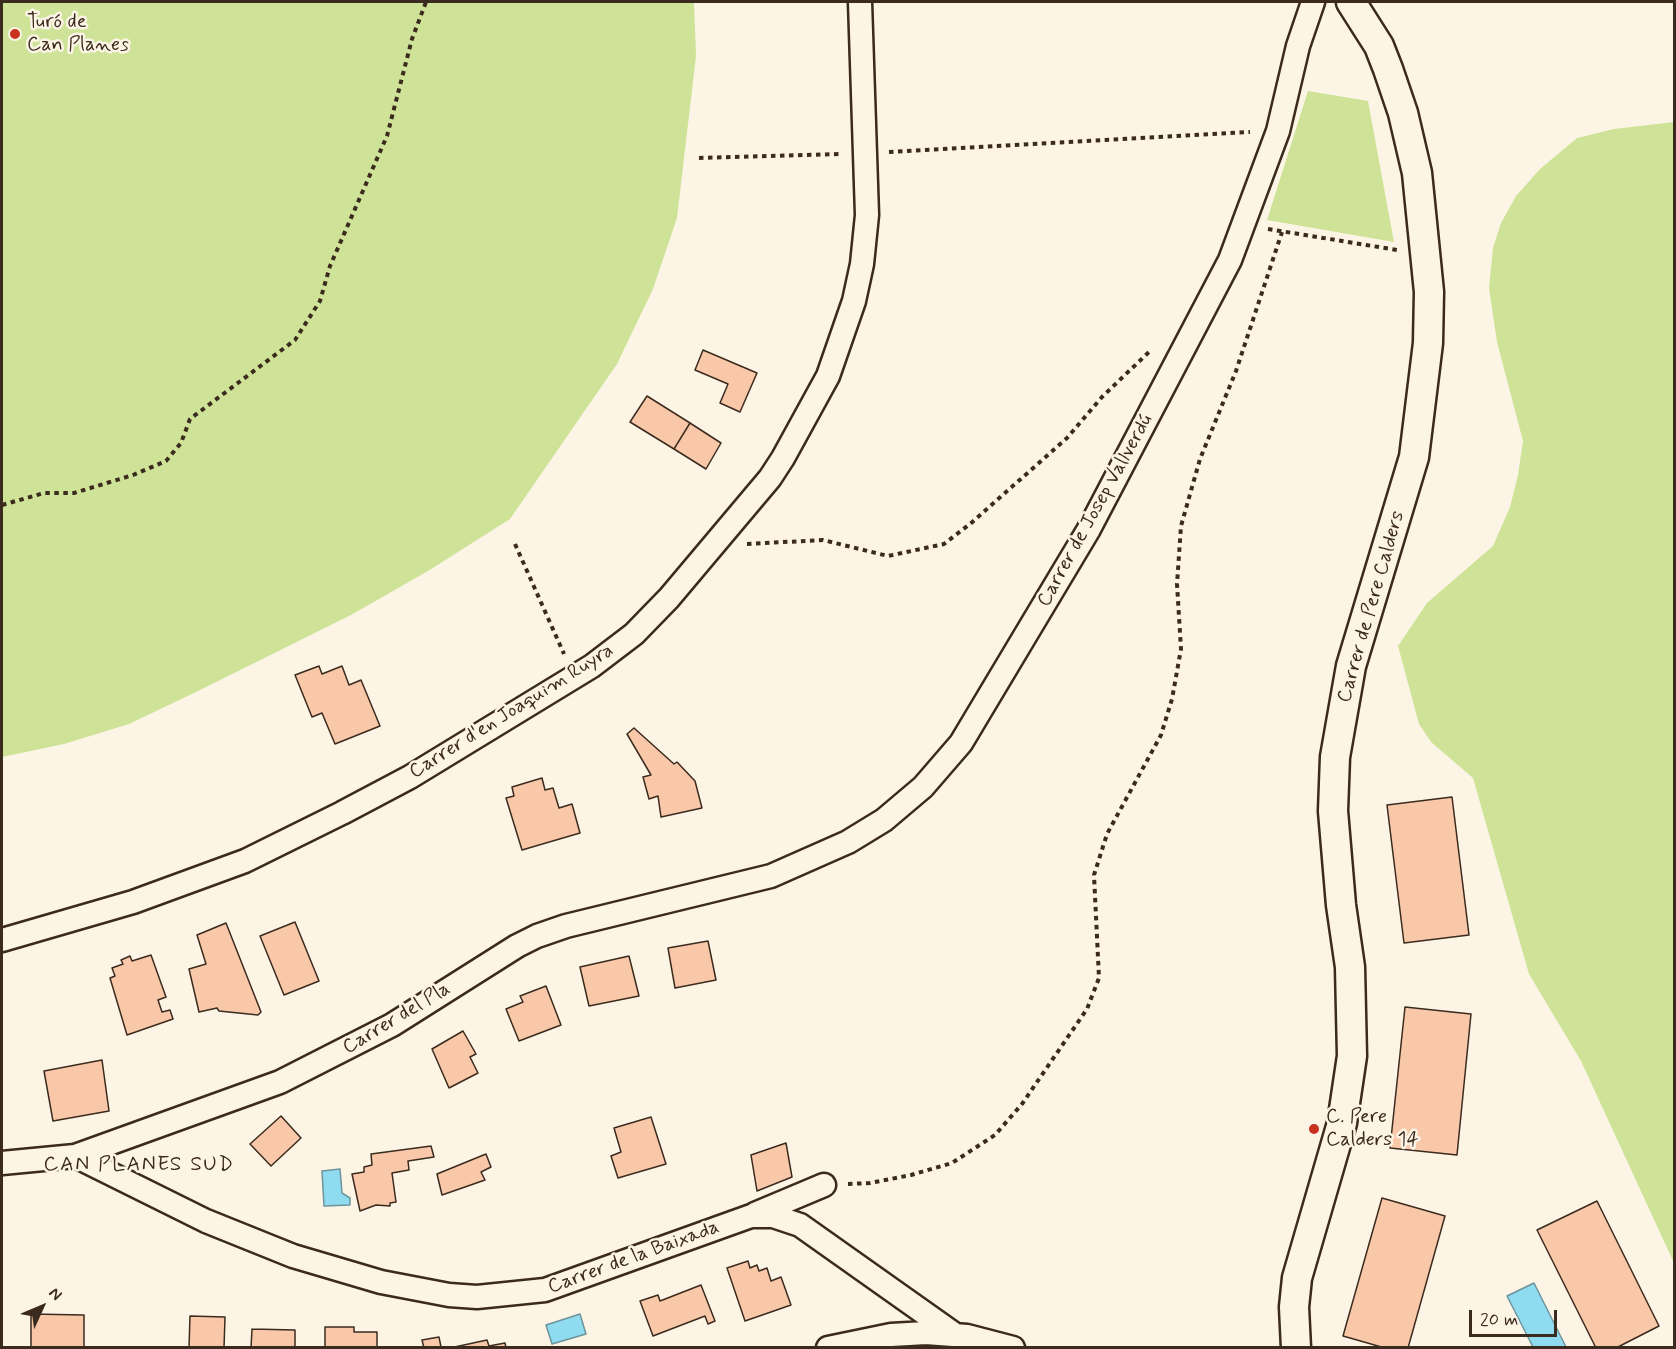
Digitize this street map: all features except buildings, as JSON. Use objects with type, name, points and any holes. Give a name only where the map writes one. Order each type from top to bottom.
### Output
[{"type":"street","name":"Carrer d'en Joaquim Ruyra","points":[[2,940],[133,902],[244,861],[410,777],[574,677],[634,634],[716,543],[774,471],[809,415],[828,376],[854,301],[862,264],[867,215],[860,2]]},
{"type":"street","name":"Carrer de Josep Vallverdú","points":[[719,890],[771,876],[848,842],[884,820],[923,787],[961,743],[1089,529],[1230,260],[1278,131],[1298,46],[1313,2]]},
{"type":"street","name":"Carrer de Pere Calders","points":[[1296,1347],[1294,1307],[1297,1278],[1303,1248],[1338,1139],[1347,1103],[1352,1056],[1350,967],[1341,905],[1333,811],[1335,757],[1351,666],[1392,538],[1414,457],[1428,343],[1429,292],[1417,173],[1403,113],[1379,46],[1351,2]]},
{"type":"street","name":"Carrer de Pere Calders","points":[[1375,2],[1379,46]]},
{"type":"street","name":"Carrer del Pla","points":[[2,1162],[75,1156],[280,1082],[392,1025],[517,946],[537,936],[566,926],[719,890]]},
{"type":"street","name":"Carrer de la Baixada","points":[[75,1156],[206,1221],[293,1256],[381,1282],[449,1295],[488,1296],[545,1290],[751,1216],[824,1185]]},
{"type":"street","name":"Carrer de la Baixada","points":[[751,1216],[773,1216],[800,1225],[954,1334]]},
{"type":"street","points":[[828,1347],[891,1335],[954,1334],[1013,1347]]},
{"type":"path","points":[[2,505],[44,492],[74,493],[133,475],[166,461],[181,443],[190,419],[295,340],[320,301],[330,266],[387,136],[412,39],[426,2]]},
{"type":"path","points":[[699,158],[866,153],[1278,131]]},
{"type":"path","points":[[1244,225],[1426,255]]},
{"type":"path","points":[[824,1185],[870,1183],[911,1175],[952,1163],[973,1150],[995,1134],[1022,1104],[1087,1009],[1099,978],[1094,875],[1107,834],[1161,735],[1173,699],[1181,649],[1177,584],[1181,526],[1200,459],[1236,371],[1282,232]]},
{"type":"path","points":[[716,543],[778,544],[823,540],[888,556],[944,544],[970,524],[1067,438],[1102,397],[1159,341]]},
{"type":"path","points":[[515,544],[574,677]]},
{"type":"green space","points":[[2,2],[694,2],[696,56],[677,218],[653,289],[617,364],[510,519],[428,571],[351,615],[129,724],[64,744],[2,757]]},
{"type":"green space","points":[[1308,91],[1368,101],[1394,242],[1267,220]]},
{"type":"green space","points":[[1674,122],[1674,1263],[1581,1061],[1529,974],[1473,778],[1431,742],[1419,724],[1398,646],[1427,603],[1493,546],[1510,507],[1518,475],[1523,441],[1497,342],[1489,288],[1493,248],[1501,223],[1516,196],[1540,169],[1577,138],[1614,129]]},
{"type":"water","points":[[340,1169],[342,1193],[350,1198],[350,1205],[324,1206],[322,1171]]},
{"type":"water","points":[[1534,1283],[1566,1347],[1533,1347],[1507,1296]]},
{"type":"water","points":[[580,1314],[586,1334],[552,1344],[546,1325]]},
{"type":"place","name":"Turó de Can Planes","points":[[15,34]]},
{"type":"place","name":"C. Pere Calders 14","points":[[1314,1129]]},
{"type":"district","name":"CAN PLANES SUD","points":[[139,1166]]}]
